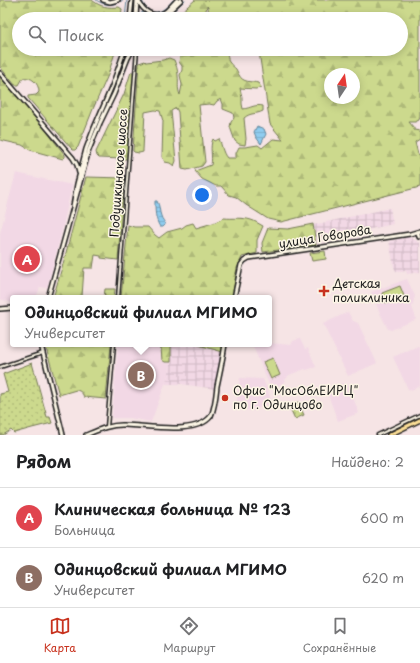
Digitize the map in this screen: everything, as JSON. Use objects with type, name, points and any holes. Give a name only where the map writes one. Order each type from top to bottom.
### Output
[{"type":"main road","points":[[103,0],[110,2],[118,0]]},
{"type":"main road","points":[[131,12],[132,0]]},
{"type":"main road","points":[[138,0],[147,12]]},
{"type":"main road","points":[[137,12],[138,0]]},
{"type":"main road","points":[[163,12],[177,0]]},
{"type":"main road","points":[[168,12],[181,0]]},
{"type":"main road","points":[[72,214],[77,184],[84,157],[123,56]]},
{"type":"main road","points":[[49,295],[90,150],[114,94],[128,56]]},
{"type":"main road","points":[[126,63],[130,56]]},
{"type":"main road","points":[[0,73],[74,160],[79,170],[77,184]]},
{"type":"main road","name":"улица Говорова","points":[[235,295],[240,268],[244,261],[249,258],[410,234],[420,231],[418,233],[420,237]]},
{"type":"main road","name":"улица Говорова","points":[[410,234],[420,237]]},
{"type":"main road","points":[[42,347],[62,435]]},
{"type":"main road","points":[[204,426],[209,420],[213,410],[224,347]]},
{"type":"main road","points":[[389,435],[420,422]]},
{"type":"main road","points":[[394,435],[420,422]]},
{"type":"main road","points":[[86,435],[107,427],[124,425],[162,432]]},
{"type":"street","name":"Подушкинское шоссе","points":[[118,295],[136,56]]},
{"type":"street","points":[[107,427],[114,347]]},
{"type":"street","points":[[0,367],[43,353]]},
{"type":"street","points":[[378,435],[420,415]]},
{"type":"shaded area","points":[[16,173],[72,185],[47,288],[40,287],[37,295],[10,295],[10,302],[0,299],[0,233]]},
{"type":"shaded area","points":[[390,208],[393,224],[317,241],[313,225]]},
{"type":"shaded area","points":[[410,237],[420,243],[420,272],[407,274],[406,271],[396,271],[389,241]]},
{"type":"shaded area","points":[[407,279],[415,296],[412,307],[416,318],[415,320],[391,330],[388,329],[371,292]]},
{"type":"shaded area","points":[[348,312],[353,321],[358,323],[377,363],[348,376],[323,324]]},
{"type":"shaded area","points":[[300,339],[305,349],[308,348],[316,367],[305,369],[289,375],[283,383],[271,389],[253,347],[272,347],[272,343],[291,345],[293,341]]},
{"type":"shaded area","points":[[418,346],[420,350],[420,386],[411,390],[408,389],[393,357]]},
{"type":"shaded area","points":[[118,347],[171,347],[171,365],[151,422],[130,418],[112,418]]},
{"type":"shaded area","points":[[171,347],[207,347],[223,352],[216,389],[181,384],[165,384],[171,365]]},
{"type":"shaded area","points":[[240,378],[263,379],[272,402],[253,411],[236,408]]},
{"type":"shaded area","points":[[343,383],[345,386],[348,385],[359,413],[338,421],[326,390]]},
{"type":"green space","points":[[0,0],[92,0],[101,6],[119,7],[122,9],[122,12],[12,12],[12,56],[114,56],[108,75],[78,147],[75,150],[71,148],[28,98],[28,96],[36,95],[39,92],[36,83],[32,79],[23,78],[19,85],[15,85],[0,67]]},
{"type":"green space","points":[[195,0],[420,0],[420,117],[419,120],[415,122],[409,122],[414,130],[420,131],[420,139],[415,142],[418,154],[420,155],[420,187],[281,222],[268,219],[236,197],[229,195],[221,186],[216,186],[202,179],[195,171],[211,165],[211,145],[213,139],[215,141],[219,139],[227,158],[236,158],[236,153],[239,147],[258,145],[262,148],[273,139],[283,140],[270,124],[260,56],[408,56],[408,12],[208,12],[207,6],[206,12],[181,12]]},
{"type":"green space","points":[[228,56],[229,62],[236,69],[241,78],[245,81],[258,83],[261,87],[256,89],[240,88],[243,109],[263,106],[263,111],[244,118],[246,139],[245,145],[239,144],[235,141],[230,127],[234,118],[233,113],[223,109],[221,99],[214,105],[199,105],[205,162],[202,166],[187,170],[182,169],[178,112],[176,108],[171,111],[176,161],[174,166],[165,162],[162,157],[163,121],[160,111],[155,110],[145,112],[143,152],[139,153],[133,151],[139,63],[169,58],[174,60],[178,72],[178,88],[180,95],[182,85],[180,75],[182,66],[179,62],[180,57]]},
{"type":"green space","points":[[131,72],[134,72],[127,159],[99,158],[96,152],[124,94]]},
{"type":"green space","points":[[0,77],[65,155],[63,159],[30,150],[22,145],[0,140]]},
{"type":"green space","points":[[86,177],[124,178],[118,260],[101,258],[101,256],[95,255],[93,268],[84,268],[82,295],[54,295]]},
{"type":"green space","points":[[224,218],[241,218],[254,221],[263,226],[257,240],[257,253],[242,257],[237,268],[232,295],[121,295],[128,225],[134,227],[148,227],[159,238],[167,232],[193,223],[196,228]]},
{"type":"green space","points":[[313,224],[316,245],[263,252],[262,243],[268,228],[288,229]]},
{"type":"green space","points":[[325,251],[326,259],[312,261],[310,253]]},
{"type":"green space","points":[[400,286],[404,296],[386,303],[382,293]]},
{"type":"green space","points":[[105,289],[115,289],[114,295],[104,295]]},
{"type":"green space","points":[[46,347],[111,347],[106,399],[84,397],[81,392],[76,390],[59,395]]},
{"type":"green space","points":[[159,347],[171,347],[171,362],[165,362],[162,360],[161,348]]},
{"type":"green space","points":[[206,347],[224,347],[223,352]]},
{"type":"green space","points":[[273,358],[280,375],[271,379],[263,362]]},
{"type":"green space","points":[[32,363],[47,417],[50,417],[52,423],[14,433],[11,430],[3,435],[0,435],[0,394],[8,392],[3,374]]},
{"type":"green space","points":[[298,402],[304,415],[295,419],[289,406]]},
{"type":"water","points":[[257,126],[264,129],[266,134],[261,144],[254,132]]},
{"type":"water","points":[[155,201],[158,203],[161,217],[165,222],[163,227],[160,227],[157,221]]},
{"type":"waterway","points":[[96,0],[110,4],[123,0]]},
{"type":"waterway","points":[[126,12],[127,0]]},
{"type":"waterway","points":[[142,0],[145,6],[152,12],[163,10],[173,0]]},
{"type":"waterway","points":[[172,12],[185,0]]},
{"type":"place","name":"Клиническая больница № 123","points":[[27,259]]},
{"type":"place","name":"Детская поликлиника","points":[[324,291]]},
{"type":"place","name":"Одинцовский филиал МГИМО","points":[[141,375]]},
{"type":"place","name":"Офис \"МосОблЕИРЦ\" по г. Одинцово","points":[[225,398]]}]
